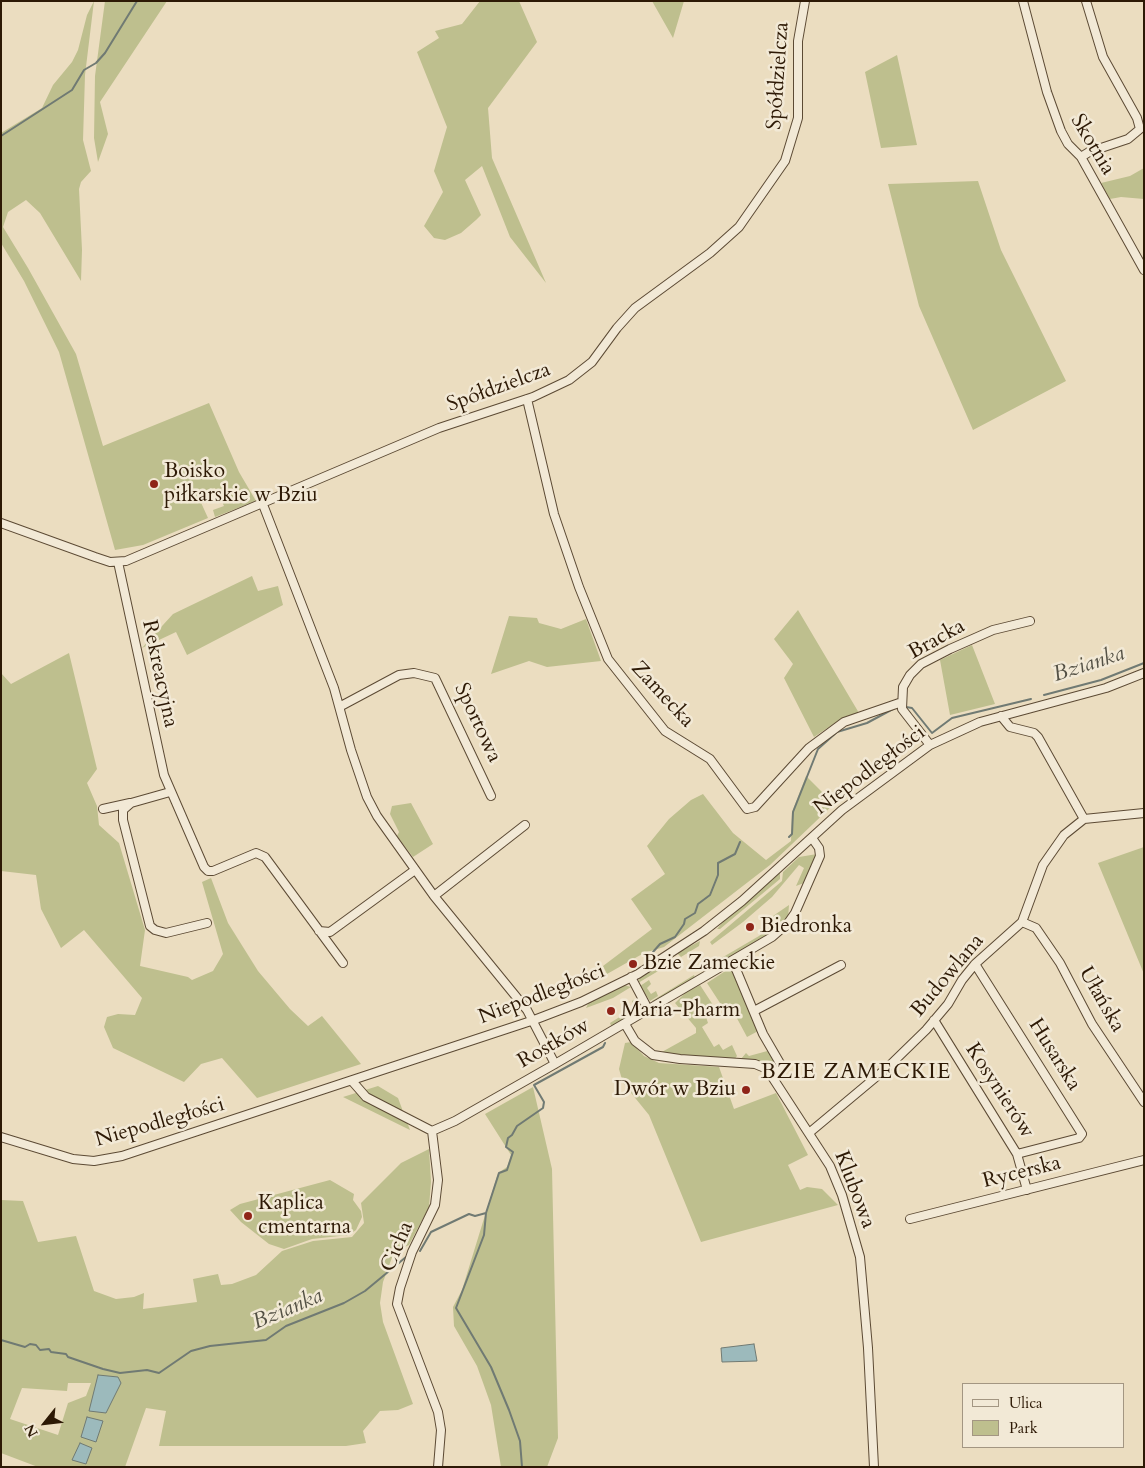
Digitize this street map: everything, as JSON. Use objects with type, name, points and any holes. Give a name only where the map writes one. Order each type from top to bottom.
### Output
[{"type":"street","name":"Spółdzielcza","points":[[118,562],[126,561],[439,428],[526,399],[557,386],[592,362],[616,328],[635,308],[724,241],[738,227],[784,161],[798,118],[798,41],[805,1]]},
{"type":"street","name":"Skotnia","points":[[1023,1],[1054,115],[1068,144],[1081,157],[1144,270]]},
{"type":"street","points":[[1081,157],[1089,152],[1128,139],[1140,129],[1137,118],[1106,64],[1086,1]]},
{"type":"street","name":"Zamecka","points":[[526,399],[554,514],[579,587],[608,659],[665,731],[710,759],[747,809],[755,807],[809,748],[844,722],[902,702]]},
{"type":"street","points":[[262,502],[340,706],[351,750],[367,797],[377,816],[434,896],[534,1020],[555,1064]]},
{"type":"street","points":[[1,523],[95,557],[118,562]]},
{"type":"street","name":"Rekreacyjna","points":[[118,562],[158,750],[170,792],[208,872],[256,853],[265,857],[343,964]]},
{"type":"street","name":"Bracka","points":[[902,702],[903,687],[910,675],[921,664],[993,630],[1030,621]]},
{"type":"street","name":"Sportowa","points":[[340,706],[399,675],[414,673],[436,678],[491,796]]},
{"type":"street","name":"Niepodległości","points":[[1,1137],[73,1159],[106,1160],[352,1081],[534,1020],[581,1002],[631,978],[666,957],[720,919],[872,786],[930,745],[960,730],[1001,716],[1106,688],[1144,673]]},
{"type":"street","points":[[902,702],[906,715],[930,745]]},
{"type":"street","points":[[1001,716],[1010,727],[1038,737],[1084,819],[1144,813]]},
{"type":"street","points":[[102,809],[170,792]]},
{"type":"street","points":[[131,803],[123,810],[123,820],[150,926],[155,930],[166,933],[207,923]]},
{"type":"street","name":"Budowlana","points":[[809,1133],[888,1067],[948,1004],[962,980],[975,964],[1022,922],[1043,865],[1064,835],[1084,819]]},
{"type":"street","points":[[434,896],[525,825]]},
{"type":"street","name":"Rostków","points":[[432,1131],[455,1121],[555,1064],[733,962],[772,937],[788,923],[795,913],[820,856],[819,848],[812,838]]},
{"type":"street","points":[[319,932],[330,932],[415,870]]},
{"type":"street","name":"Ułańska","points":[[1022,922],[1036,928],[1060,964],[1092,1024],[1144,1102]]},
{"type":"street","points":[[625,1024],[635,1041],[653,1055],[680,1059],[755,1064],[772,1074],[779,1072],[782,1067],[763,1034],[733,962]]},
{"type":"street","points":[[754,1011],[841,964]]},
{"type":"street","name":"Husarska","points":[[975,964],[1082,1134],[1079,1138],[1048,1146]]},
{"type":"street","points":[[631,978],[649,1010]]},
{"type":"street","name":"Kosynierów","points":[[934,1020],[1017,1154],[1048,1146]]},
{"type":"street","name":"Klubowa","points":[[772,1074],[790,1108],[809,1133],[836,1178],[860,1257],[869,1357],[874,1467]]},
{"type":"street","points":[[352,1081],[366,1097],[432,1131]]},
{"type":"street","name":"Cicha","points":[[432,1131],[438,1180],[435,1205],[412,1252],[400,1288],[397,1304],[438,1412],[441,1430],[438,1467]]},
{"type":"street","points":[[1017,1154],[1027,1190]]},
{"type":"street","name":"Rycerska","points":[[910,1219],[1144,1160]]},
{"type":"green space","points":[[94,1],[85,75],[83,140],[91,171],[81,182],[79,189],[82,250],[81,281],[40,213],[26,200],[8,212],[3,227],[76,354],[103,446],[209,403],[239,472],[256,501],[215,517],[213,510],[224,506],[215,488],[198,496],[208,518],[143,545],[115,550],[59,352],[24,281],[1,243],[1,133],[42,108],[53,85],[72,62],[78,50],[87,15]]},
{"type":"green space","points":[[105,1],[167,1],[100,102],[108,134],[98,162],[94,138],[95,76]]},
{"type":"green space","points":[[480,1],[519,1],[537,42],[488,108],[492,158],[546,283],[510,237],[482,166],[465,180],[481,215],[461,233],[445,240],[434,238],[424,226],[443,192],[434,171],[447,127],[417,52],[439,38],[435,31],[462,24]]},
{"type":"green space","points":[[652,1],[684,1],[673,38]]},
{"type":"green space","points":[[897,55],[917,145],[881,148],[865,72]]},
{"type":"green space","points":[[1144,168],[1144,199],[1121,197],[1110,199],[1101,183],[1130,176]]},
{"type":"green space","points":[[978,181],[1001,250],[1066,381],[973,430],[919,306],[888,184]]},
{"type":"green space","points":[[252,576],[258,591],[278,586],[283,605],[187,655],[176,632],[142,648],[173,614]]},
{"type":"green space","points":[[798,610],[859,713],[841,719],[814,737],[784,678],[793,664],[774,639]]},
{"type":"green space","points":[[509,616],[537,618],[539,623],[561,629],[586,619],[601,661],[547,667],[529,661],[491,674]]},
{"type":"green space","points":[[972,645],[995,704],[950,715],[940,660]]},
{"type":"green space","points":[[69,653],[97,769],[87,783],[97,806],[99,825],[119,843],[145,930],[140,966],[188,977],[192,980],[213,971],[223,954],[202,882],[211,878],[228,923],[258,971],[290,1009],[308,1026],[322,1016],[361,1064],[257,1098],[222,1058],[201,1064],[184,1082],[113,1048],[104,1027],[107,1017],[118,1014],[135,1015],[142,998],[84,930],[61,948],[41,909],[36,875],[1,871],[1,673],[11,684]]},
{"type":"green space","points":[[806,776],[834,804],[770,865],[664,947],[644,953],[607,974],[603,966],[652,929],[631,899],[665,874],[647,846],[669,819],[691,800],[703,794],[733,833],[766,860],[791,841],[792,812]]},
{"type":"green space","points":[[411,803],[433,844],[413,857],[397,836],[399,832],[390,814],[392,806]]},
{"type":"green space","points":[[1144,847],[1144,974],[1098,863]]},
{"type":"green space","points":[[817,854],[804,883],[796,886],[804,868],[799,865],[772,897],[712,945],[710,942],[782,881],[783,872],[799,857]]},
{"type":"green space","points":[[780,871],[780,879],[720,929],[717,929],[726,918]]},
{"type":"green space","points":[[789,905],[788,918],[770,935],[722,962],[718,960],[759,936],[777,921],[773,916]]},
{"type":"green space","points":[[700,941],[699,946],[681,957],[677,953]]},
{"type":"green space","points":[[657,967],[660,970],[638,983],[640,977]]},
{"type":"green space","points":[[730,968],[733,969],[760,1030],[747,1037],[732,1009],[720,1003],[707,983]]},
{"type":"green space","points":[[694,975],[695,978],[655,1002],[652,1001]]},
{"type":"green space","points":[[649,980],[651,984],[647,988],[651,994],[656,991],[658,996],[650,1001],[640,986]]},
{"type":"green space","points":[[624,985],[631,987],[613,998],[586,1008],[589,1002]]},
{"type":"green space","points":[[700,985],[713,1005],[713,1009],[705,1014],[708,1023],[702,1027],[714,1047],[719,1044],[723,1050],[732,1045],[737,1056],[734,1060],[660,1053],[696,1033],[696,1028],[675,1003],[686,992]]},
{"type":"green space","points":[[638,1000],[640,1007],[637,1014],[612,1028],[610,1023],[634,1008],[632,1001]]},
{"type":"green space","points":[[631,1042],[644,1056],[659,1063],[719,1067],[734,1109],[776,1093],[808,1155],[788,1165],[800,1190],[807,1187],[822,1189],[838,1205],[701,1242],[649,1115],[623,1083],[619,1069],[625,1043]]},
{"type":"green space","points":[[771,1050],[780,1066],[773,1070],[762,1062],[741,1059],[746,1053],[749,1056]]},
{"type":"green space","points":[[378,1086],[398,1098],[410,1130],[343,1097]]},
{"type":"green space","points":[[533,1087],[552,1169],[558,1438],[547,1467],[501,1467],[491,1405],[477,1366],[454,1326],[453,1307],[462,1290],[498,1173],[507,1167],[511,1155],[485,1114]]},
{"type":"green space","points":[[429,1149],[431,1182],[429,1207],[409,1245],[394,1252],[383,1282],[380,1303],[383,1322],[413,1404],[398,1410],[380,1411],[363,1431],[366,1443],[346,1446],[159,1446],[166,1411],[146,1408],[125,1467],[38,1467],[1,1453],[1,1200],[23,1201],[38,1242],[76,1236],[94,1291],[116,1299],[134,1297],[144,1293],[143,1309],[197,1302],[193,1279],[218,1274],[221,1285],[232,1284],[256,1275],[282,1251],[313,1241],[352,1237],[364,1223],[361,1203],[401,1163]],"holes":[[[68,1383],[91,1383],[86,1396],[68,1403],[58,1435],[10,1419],[22,1388],[67,1391]]]},
{"type":"green space","points":[[330,1180],[354,1194],[353,1200],[361,1211],[362,1217],[356,1230],[349,1235],[312,1239],[284,1249],[269,1244],[241,1222],[230,1210],[240,1204]]},
{"type":"water","points":[[754,1344],[757,1361],[722,1362],[721,1348]]},
{"type":"water","points":[[98,1375],[118,1377],[121,1383],[106,1413],[89,1411]]},
{"type":"water","points":[[87,1417],[103,1421],[96,1442],[81,1437]]},
{"type":"water","points":[[80,1443],[92,1448],[86,1464],[72,1460]]},
{"type":"waterway","points":[[1,136],[72,90],[84,70],[96,63],[105,53],[137,1]]},
{"type":"waterway","name":"Bzianka","points":[[1044,695],[1101,680],[1144,663]]},
{"type":"waterway","name":"Bzianka","points":[[906,707],[912,708],[932,733],[952,718],[1031,699]]},
{"type":"waterway","name":"Bzianka","points":[[789,837],[792,834],[793,812],[818,749],[837,732],[867,723],[893,709]]},
{"type":"waterway","name":"Bzianka","points":[[653,952],[660,944],[675,937],[684,924],[685,919],[695,913],[698,904],[710,895],[718,875],[718,863],[735,854],[740,842]]},
{"type":"waterway","name":"Bzianka","points":[[420,1251],[431,1232],[469,1214],[475,1216],[486,1213],[499,1173],[507,1170],[513,1152],[506,1147],[508,1138],[517,1126],[543,1108],[544,1102],[534,1085],[603,1047],[605,1043]]},
{"type":"waterway","points":[[486,1213],[484,1235],[456,1308],[491,1367],[509,1410],[520,1441],[522,1467]]},
{"type":"waterway","name":"Bzianka","points":[[1,1340],[25,1347],[30,1344],[36,1345],[40,1350],[49,1349],[51,1352],[66,1354],[68,1357],[120,1373],[147,1370],[159,1373],[191,1351],[210,1346],[266,1340],[286,1326],[344,1303],[365,1291],[406,1257]]},
{"type":"place","name":"Boisko piłkarskie w Bziu","points":[[154,484]]},
{"type":"place","name":"Biedronka","points":[[750,927]]},
{"type":"place","name":"Bzie Zameckie","points":[[633,964]]},
{"type":"place","name":"Maria-Pharm","points":[[611,1011]]},
{"type":"place","name":"Dwór w Bziu","points":[[746,1090]]},
{"type":"place","name":"Kaplica cmentarna","points":[[248,1216]]},
{"type":"district","name":"BZIE ZAMECKIE","points":[[856,1073]]}]
